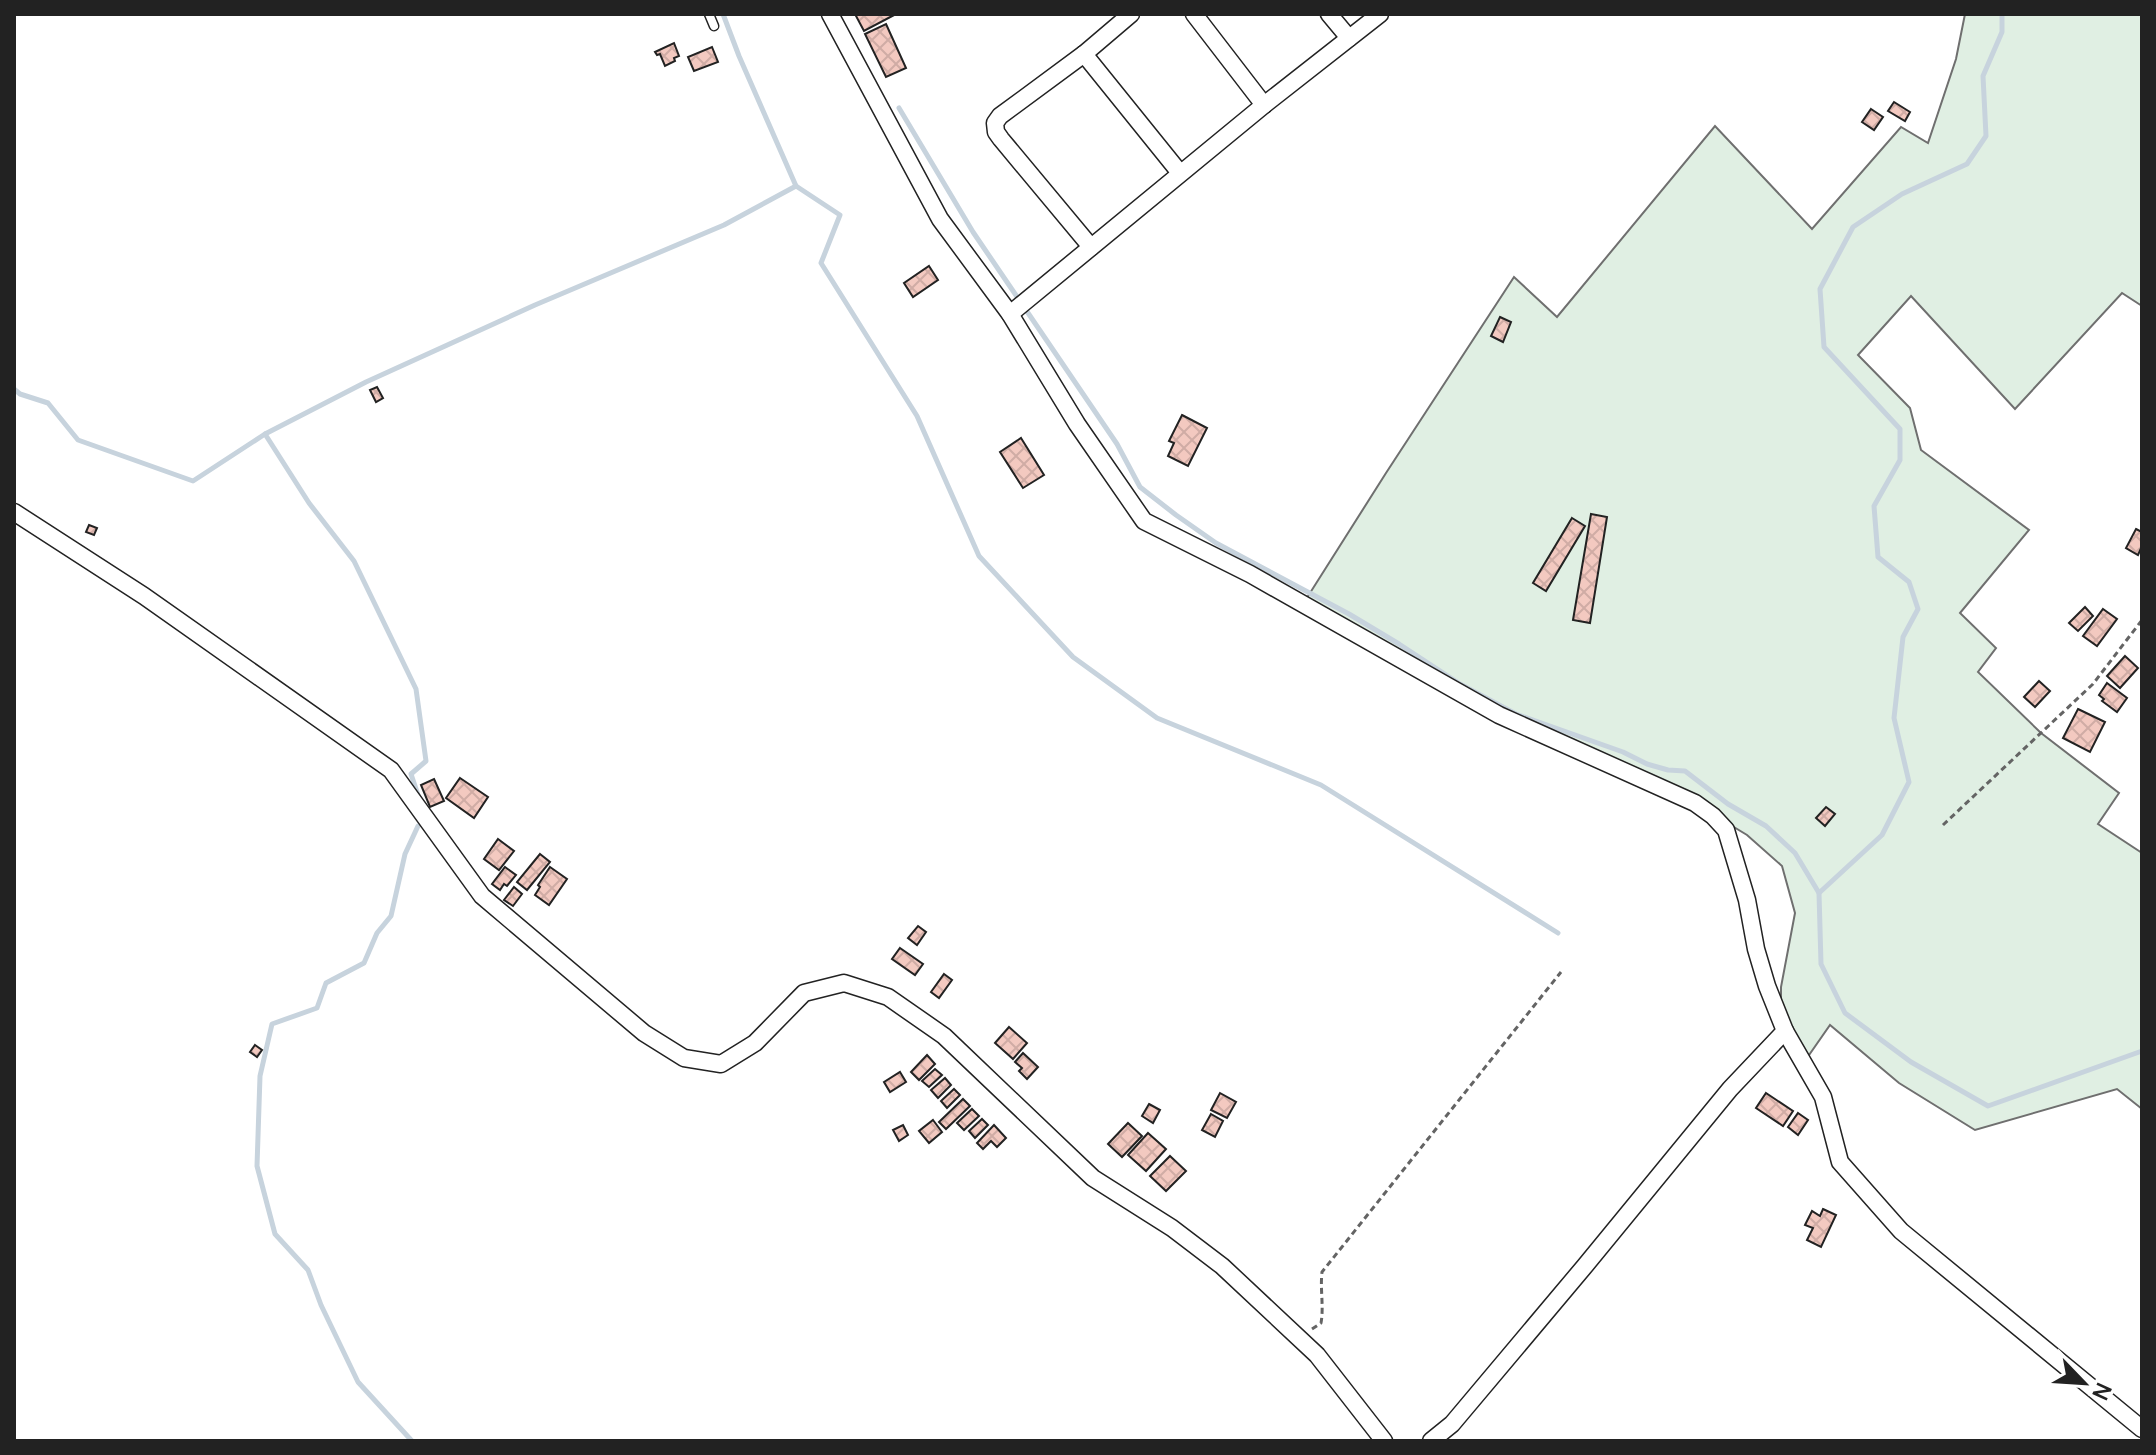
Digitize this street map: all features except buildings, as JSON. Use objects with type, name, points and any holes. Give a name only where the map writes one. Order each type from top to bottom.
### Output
[{"type":"street","points":[[830,14],[940,219],[1012,313],[1077,424],[1144,521],[1250,574],[1499,715],[1695,803],[1713,816],[1726,830],[1747,900],[1767,986],[1785,1031],[1823,1097],[1840,1162],[1901,1231],[2142,1429]]},
{"type":"street","points":[[1091,247],[1001,139],[995,123],[1131,14]]},
{"type":"street","points":[[1194,14],[1264,105]]},
{"type":"street","points":[[1329,14],[1349,38]]},
{"type":"street","points":[[1012,313],[1180,173],[1380,14]]},
{"type":"street","points":[[1084,54],[1180,173]]},
{"type":"street","points":[[14,512],[144,596],[391,770],[482,896],[644,1033],[684,1058],[721,1064],[755,1043],[804,993],[844,983],[888,997],[944,1036],[1093,1178],[1172,1228],[1222,1266],[1317,1355],[1384,1441]]},
{"type":"street","points":[[1431,1441],[1452,1424],[1720,1100],[1785,1031]]},
{"type":"lane","points":[[709,14],[714,26]]},
{"type":"path","points":[[1943,825],[2093,684],[2142,620]]},
{"type":"path","points":[[1293,1334],[1310,1330],[1321,1323],[1322,1272],[1561,972]]},
{"type":"green space","points":[[1965,14],[2142,14],[2142,306],[2122,293],[2015,409],[1911,296],[1858,355],[1910,408],[1921,450],[2029,530],[1960,613],[1996,648],[1978,672],[2041,733],[2119,793],[2098,824],[2142,853],[2142,1109],[2117,1089],[1975,1130],[1899,1083],[1830,1025],[1800,1068],[1781,1001],[1795,913],[1782,866],[1747,835],[1679,794],[1616,767],[1303,604],[1514,277],[1557,317],[1715,126],[1812,229],[1901,127],[1928,143],[1956,59]]},
{"type":"waterway","points":[[723,14],[796,186],[840,215],[821,263],[917,416],[979,556],[1073,657],[1157,718],[1321,785],[1558,933]]},
{"type":"waterway","points":[[2002,14],[2002,32],[1983,76],[1986,136],[1967,164],[1902,194],[1853,227],[1820,289],[1824,347],[1900,429],[1900,460],[1874,506],[1878,557],[1909,582],[1918,609],[1903,637],[1894,718],[1909,782],[1882,835],[1819,893],[1821,964],[1845,1013],[1911,1062],[1988,1106],[2142,1051]]},
{"type":"waterway","points":[[899,108],[973,232],[1117,444],[1140,487],[1216,543],[1349,614],[1460,684],[1516,714],[1623,752],[1647,764],[1685,771],[1728,804],[1766,826],[1795,853],[1819,893]]},
{"type":"waterway","points":[[14,389],[48,403],[78,440],[193,481],[265,434],[366,382],[535,305],[724,225],[796,186]]},
{"type":"waterway","points":[[265,434],[309,503],[354,561],[416,689],[426,761],[411,774],[419,798]]},
{"type":"waterway","points":[[412,1441],[358,1382],[308,1270],[275,1234],[257,1166],[260,1076],[272,1024],[317,1008],[326,983],[364,963],[377,933],[391,916],[405,854],[418,826]]}]
